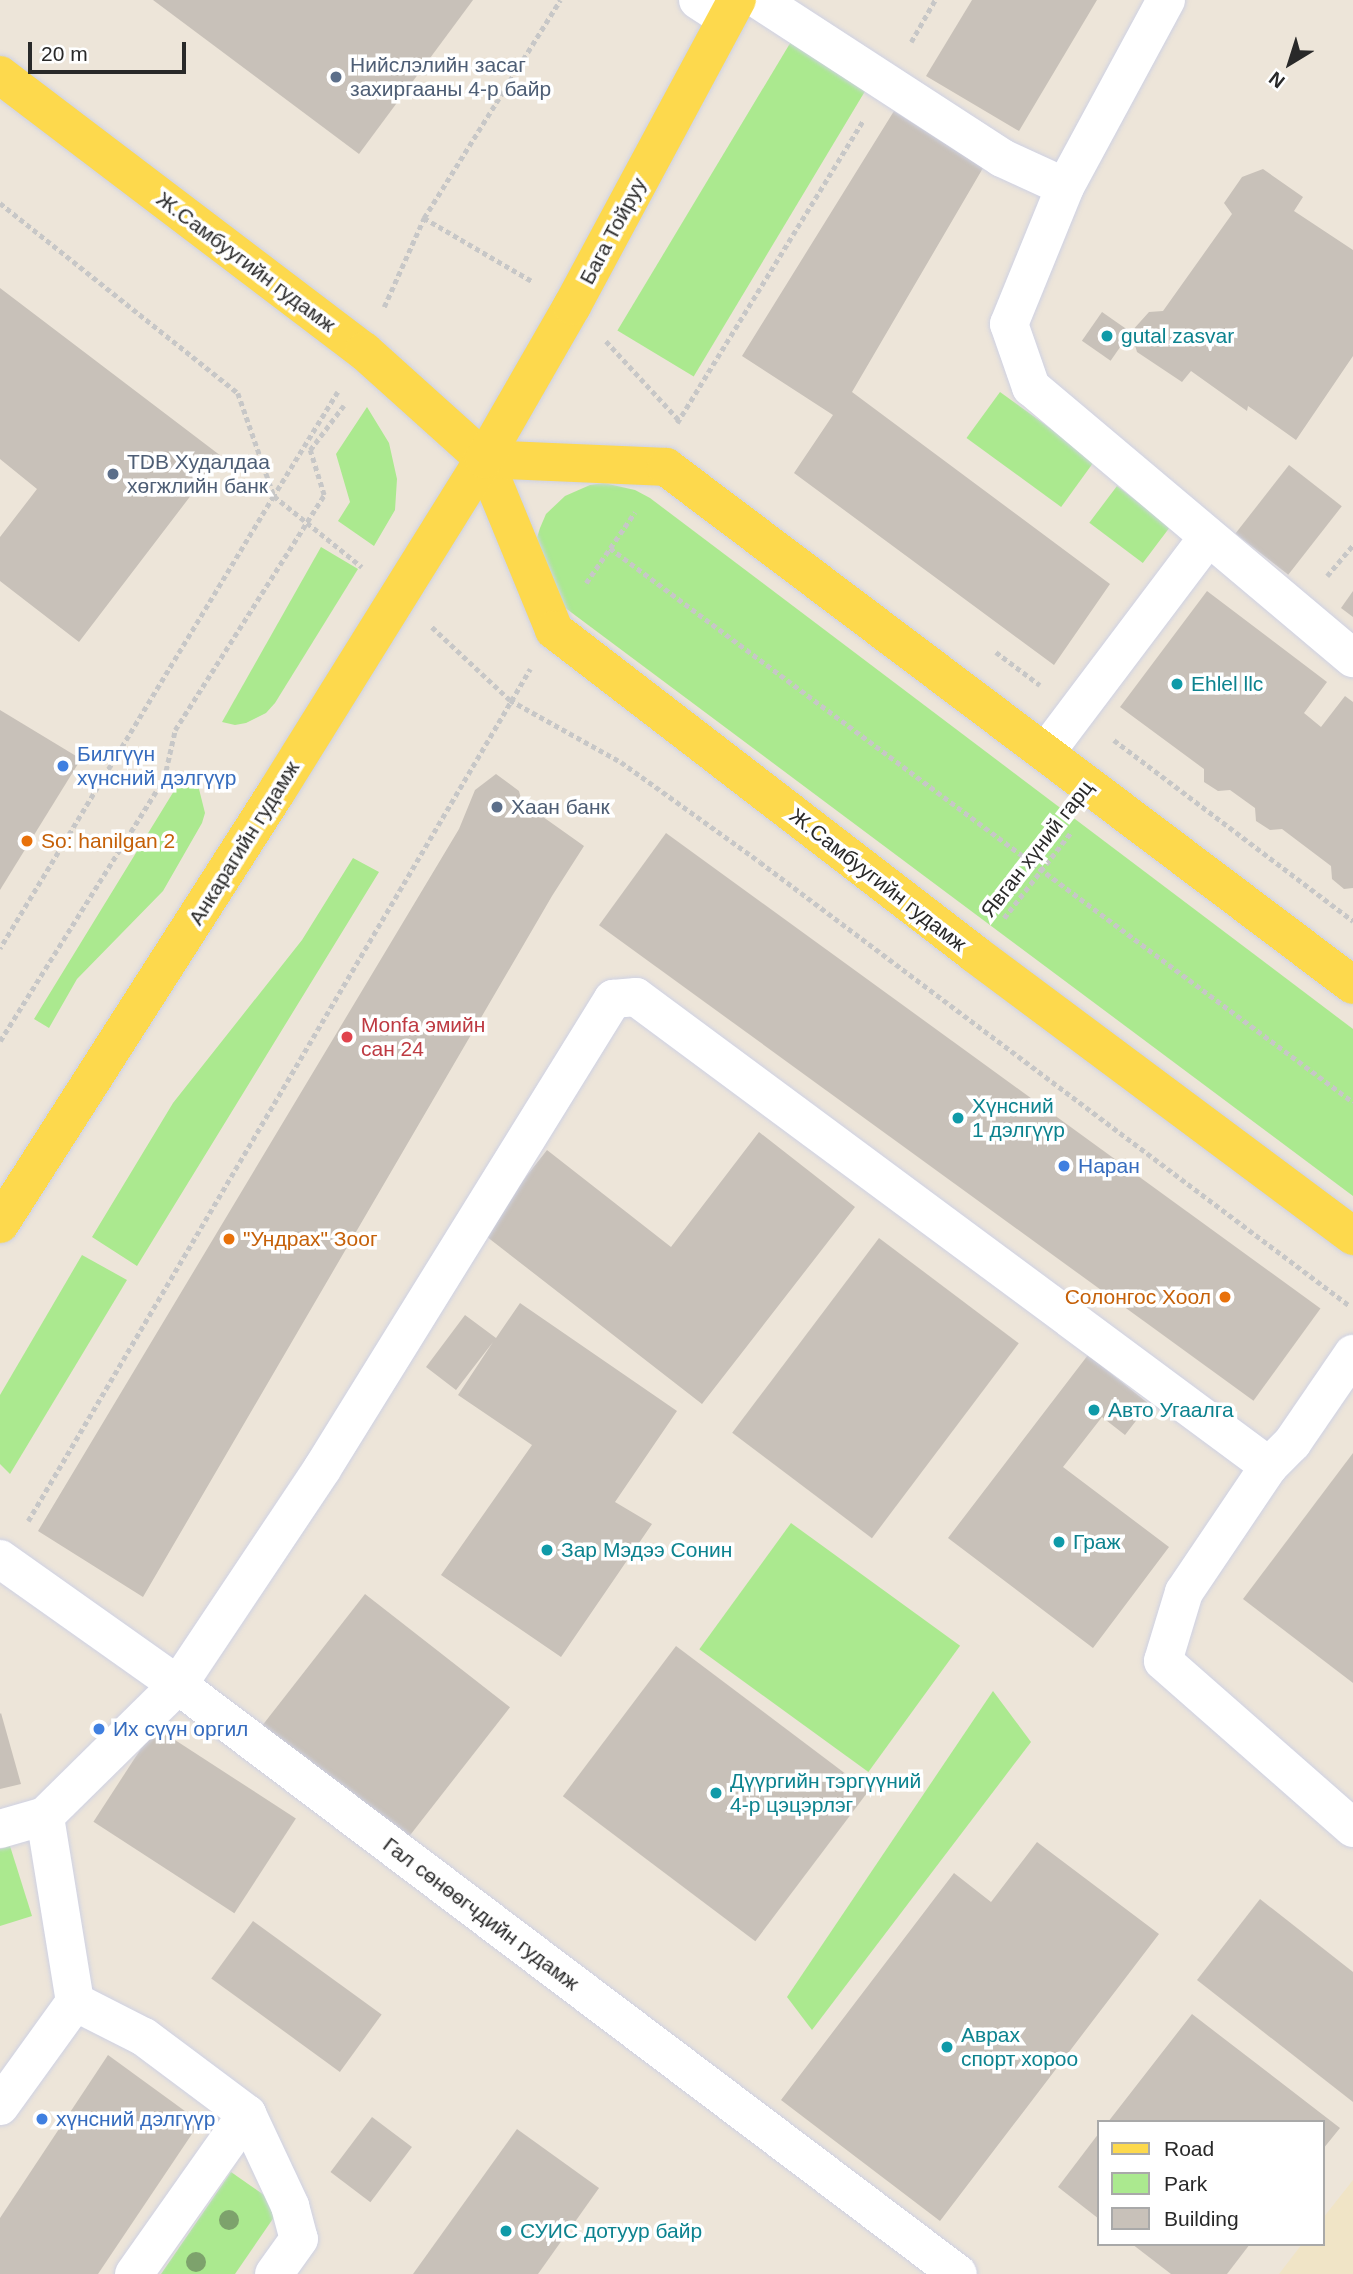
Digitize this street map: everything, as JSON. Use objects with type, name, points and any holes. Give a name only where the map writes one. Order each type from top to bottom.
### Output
[{"type":"main road","name":"Бага Тойруу","points":[[484,459],[572,306],[720,6]]},
{"type":"main road","name":"Ж.Самбуугийн гудамж","points":[[0,75],[364,351],[484,459],[554,630],[975,954],[1353,1236]]},
{"type":"main road","points":[[484,459],[666,467],[1353,985]]},
{"type":"main road","name":"Анкарагийн гудамж","points":[[0,1224],[484,459]]},
{"type":"street","points":[[759,0],[1002,158],[1065,187]]},
{"type":"street","points":[[1166,0],[1065,187],[1009,324],[1031,387],[1353,659]]},
{"type":"street","points":[[1046,752],[1207,538]]},
{"type":"street","points":[[0,1829],[45,1816],[178,1685],[322,1469],[613,999],[636,997],[1269,1466]]},
{"type":"street","points":[[1353,1354],[1292,1443],[1269,1466],[1184,1592],[1163,1661],[1353,1828]]},
{"type":"street","name":"Гал сөнөөгчдийн гудамж","points":[[2,1560],[178,1685],[958,2274]]},
{"type":"street","points":[[0,2106],[75,2002],[45,1816]]},
{"type":"street","points":[[75,2002],[144,2037],[247,2114],[290,2206],[299,2239],[274,2274]]},
{"type":"street","points":[[134,2274],[247,2114]]},
{"type":"path","points":[[0,949],[364,351],[424,218],[560,0]]},
{"type":"path","points":[[2,1560],[510,700],[554,630],[666,467],[678,419],[888,82],[935,0]]},
{"type":"path","points":[[0,203],[239,393],[274,496],[399,596],[510,700],[621,762],[760,862],[1353,1309]]},
{"type":"path","points":[[0,1041],[164,779],[175,730],[324,495],[310,450],[344,405]]},
{"type":"path","points":[[610,548],[1353,1102]]},
{"type":"path","name":"Явган хүний гарц","points":[[941,999],[1044,869],[1101,793],[1128,750]]},
{"type":"shaded area","points":[[1353,2180],[1353,2274],[1279,2274],[1300,2246],[1325,2246],[1325,2215]]},
{"type":"green space","points":[[792,40],[868,86],[694,376],[617,331]]},
{"type":"green space","points":[[1000,392],[1095,461],[1061,507],[966,438]]},
{"type":"green space","points":[[367,407],[389,443],[397,479],[395,510],[374,546],[338,521],[350,502],[336,454]]},
{"type":"green space","points":[[604,483],[635,490],[650,498],[1353,1029],[1353,1196],[560,604],[536,541],[540,528],[546,514],[565,496],[590,485]]},
{"type":"green space","points":[[1117,486],[1171,526],[1143,563],[1089,523]]},
{"type":"green space","points":[[321,547],[358,569],[275,703],[266,713],[246,723],[235,725],[222,722]]},
{"type":"green space","points":[[185,773],[199,789],[205,813],[202,823],[163,891],[77,979],[49,1028],[34,1019]]},
{"type":"green space","points":[[353,858],[379,872],[137,1266],[92,1237],[173,1103],[302,940]]},
{"type":"green space","points":[[82,1255],[127,1280],[10,1474],[0,1464],[0,1395]]},
{"type":"green space","points":[[791,1523],[960,1646],[868,1772],[699,1649]]},
{"type":"green space","points":[[993,1691],[1031,1742],[812,2030],[787,1997]]},
{"type":"green space","points":[[10,1846],[32,1916],[0,1926],[0,1849]]},
{"type":"green space","points":[[231,2172],[281,2207],[235,2274],[161,2274]]},
{"type":"building","name":"Нийслэлийн засаг захиргааны 4-р байр","points":[[153,0],[473,0],[359,154]]},
{"type":"building","points":[[972,0],[1097,0],[1019,131],[926,76]]},
{"type":"building","points":[[894,111],[983,168],[852,392],[1110,584],[1054,665],[794,473],[833,415],[742,356]]},
{"type":"building","points":[[1263,169],[1303,197],[1294,211],[1353,250],[1353,356],[1296,440],[1248,406],[1247,411],[1191,371],[1182,382],[1137,352],[1131,332],[1149,312],[1163,311],[1232,214],[1224,203],[1242,177]]},
{"type":"building","name":"TDB Худалдаа хөгжлийн банк","points":[[0,288],[221,456],[79,642],[0,581],[0,537],[37,489],[0,459]]},
{"type":"building","name":"gutal zasvar","points":[[1102,312],[1131,332],[1111,361],[1082,341]]},
{"type":"building","points":[[1289,465],[1342,506],[1288,575],[1235,534]]},
{"type":"building","points":[[1207,591],[1327,682],[1304,713],[1321,727],[1345,696],[1353,702],[1353,888],[1344,889],[1332,879],[1331,866],[1282,829],[1270,830],[1256,821],[1255,808],[1230,790],[1218,791],[1204,782],[1204,769],[1120,707]]},
{"type":"building","points":[[1353,591],[1353,617],[1341,608]]},
{"type":"building","points":[[0,710],[81,759],[0,890]]},
{"type":"building","points":[[496,774],[519,791],[522,802],[584,846],[552,896],[143,1597],[38,1531],[459,829],[475,790]]},
{"type":"building","name":"Хүнсний 1 дэлгүүр","points":[[666,833],[1320,1309],[1253,1401],[599,925]]},
{"type":"building","points":[[759,1132],[855,1207],[702,1404],[482,1233],[547,1150],[671,1247]]},
{"type":"building","points":[[879,1238],[1019,1343],[872,1538],[732,1433]]},
{"type":"building","points":[[520,1303],[677,1411],[615,1502],[652,1524],[561,1657],[441,1575],[532,1445],[458,1395],[493,1342],[456,1390],[426,1367],[465,1315],[496,1338]]},
{"type":"building","name":"Граж","points":[[1088,1355],[1149,1404],[1125,1435],[1102,1417],[1063,1467],[1169,1547],[1093,1648],[948,1538]]},
{"type":"building","points":[[1353,1453],[1353,1683],[1243,1599]]},
{"type":"building","points":[[365,1594],[510,1707],[405,1841],[260,1728]]},
{"type":"building","name":"Дүүргийн тэргүүний 4-р цэцэрлэг","points":[[676,1646],[868,1791],[755,1941],[563,1796]]},
{"type":"building","points":[[0,1714],[21,1784],[0,1789]]},
{"type":"building","points":[[155,1727],[296,1818],[234,1913],[93,1822]]},
{"type":"building","name":"Аврах спорт хороо","points":[[1037,1842],[1159,1934],[940,2221],[781,2100],[954,1873],[991,1902]]},
{"type":"building","points":[[1260,1899],[1353,1972],[1353,2102],[1197,1980]]},
{"type":"building","points":[[253,1921],[382,2014],[340,2072],[211,1978]]},
{"type":"building","points":[[1192,2014],[1340,2128],[1325,2147],[1325,2120],[1110,2120]]},
{"type":"building","points":[[108,2055],[200,2122],[98,2274],[0,2274],[0,2218]]},
{"type":"building","points":[[372,2117],[412,2147],[370,2202],[330,2172]]},
{"type":"building","name":"СУИС дотуур байр","points":[[517,2129],[599,2188],[538,2274],[413,2274]]},
{"type":"building","points":[[1098,2134],[1098,2218],[1058,2187]]},
{"type":"building","points":[[1135,2246],[1248,2246],[1227,2274],[1171,2274]]},
{"type":"place","name":"Нийслэлийн засаг захиргааны 4-р байр","points":[[336,77]]},
{"type":"place","name":"gutal zasvar","points":[[1107,336]]},
{"type":"place","name":"TDB Худалдаа хөгжлийн банк","points":[[113,474]]},
{"type":"place","name":"Ehlel llc","points":[[1177,684]]},
{"type":"place","name":"Билгүүн хүнсний дэлгүүр","points":[[63,766]]},
{"type":"place","name":"Хаан банк","points":[[497,807]]},
{"type":"place","name":"So: hanilgan 2","points":[[27,841]]},
{"type":"place","name":"Monfa эмийн сан 24","points":[[347,1037]]},
{"type":"place","name":"Хүнсний 1 дэлгүүр","points":[[958,1118]]},
{"type":"place","name":"Наран","points":[[1064,1166]]},
{"type":"place","name":"\"Ундрах\" Зоог","points":[[229,1239]]},
{"type":"place","name":"Солонгос Хоол","points":[[1225,1297]]},
{"type":"place","name":"Авто Угаалга","points":[[1094,1410]]},
{"type":"place","name":"Граж","points":[[1059,1542]]},
{"type":"place","name":"Зар Мэдээ Сонин","points":[[547,1550]]},
{"type":"place","name":"Их сүүн оргил","points":[[99,1729]]},
{"type":"place","name":"Дүүргийн тэргүүний 4-р цэцэрлэг","points":[[716,1793]]},
{"type":"place","name":"Аврах спорт хороо","points":[[947,2047]]},
{"type":"place","name":"хүнсний дэлгүүр","points":[[42,2119]]},
{"type":"place","name":"СУИС дотуур байр","points":[[506,2231]]}]
